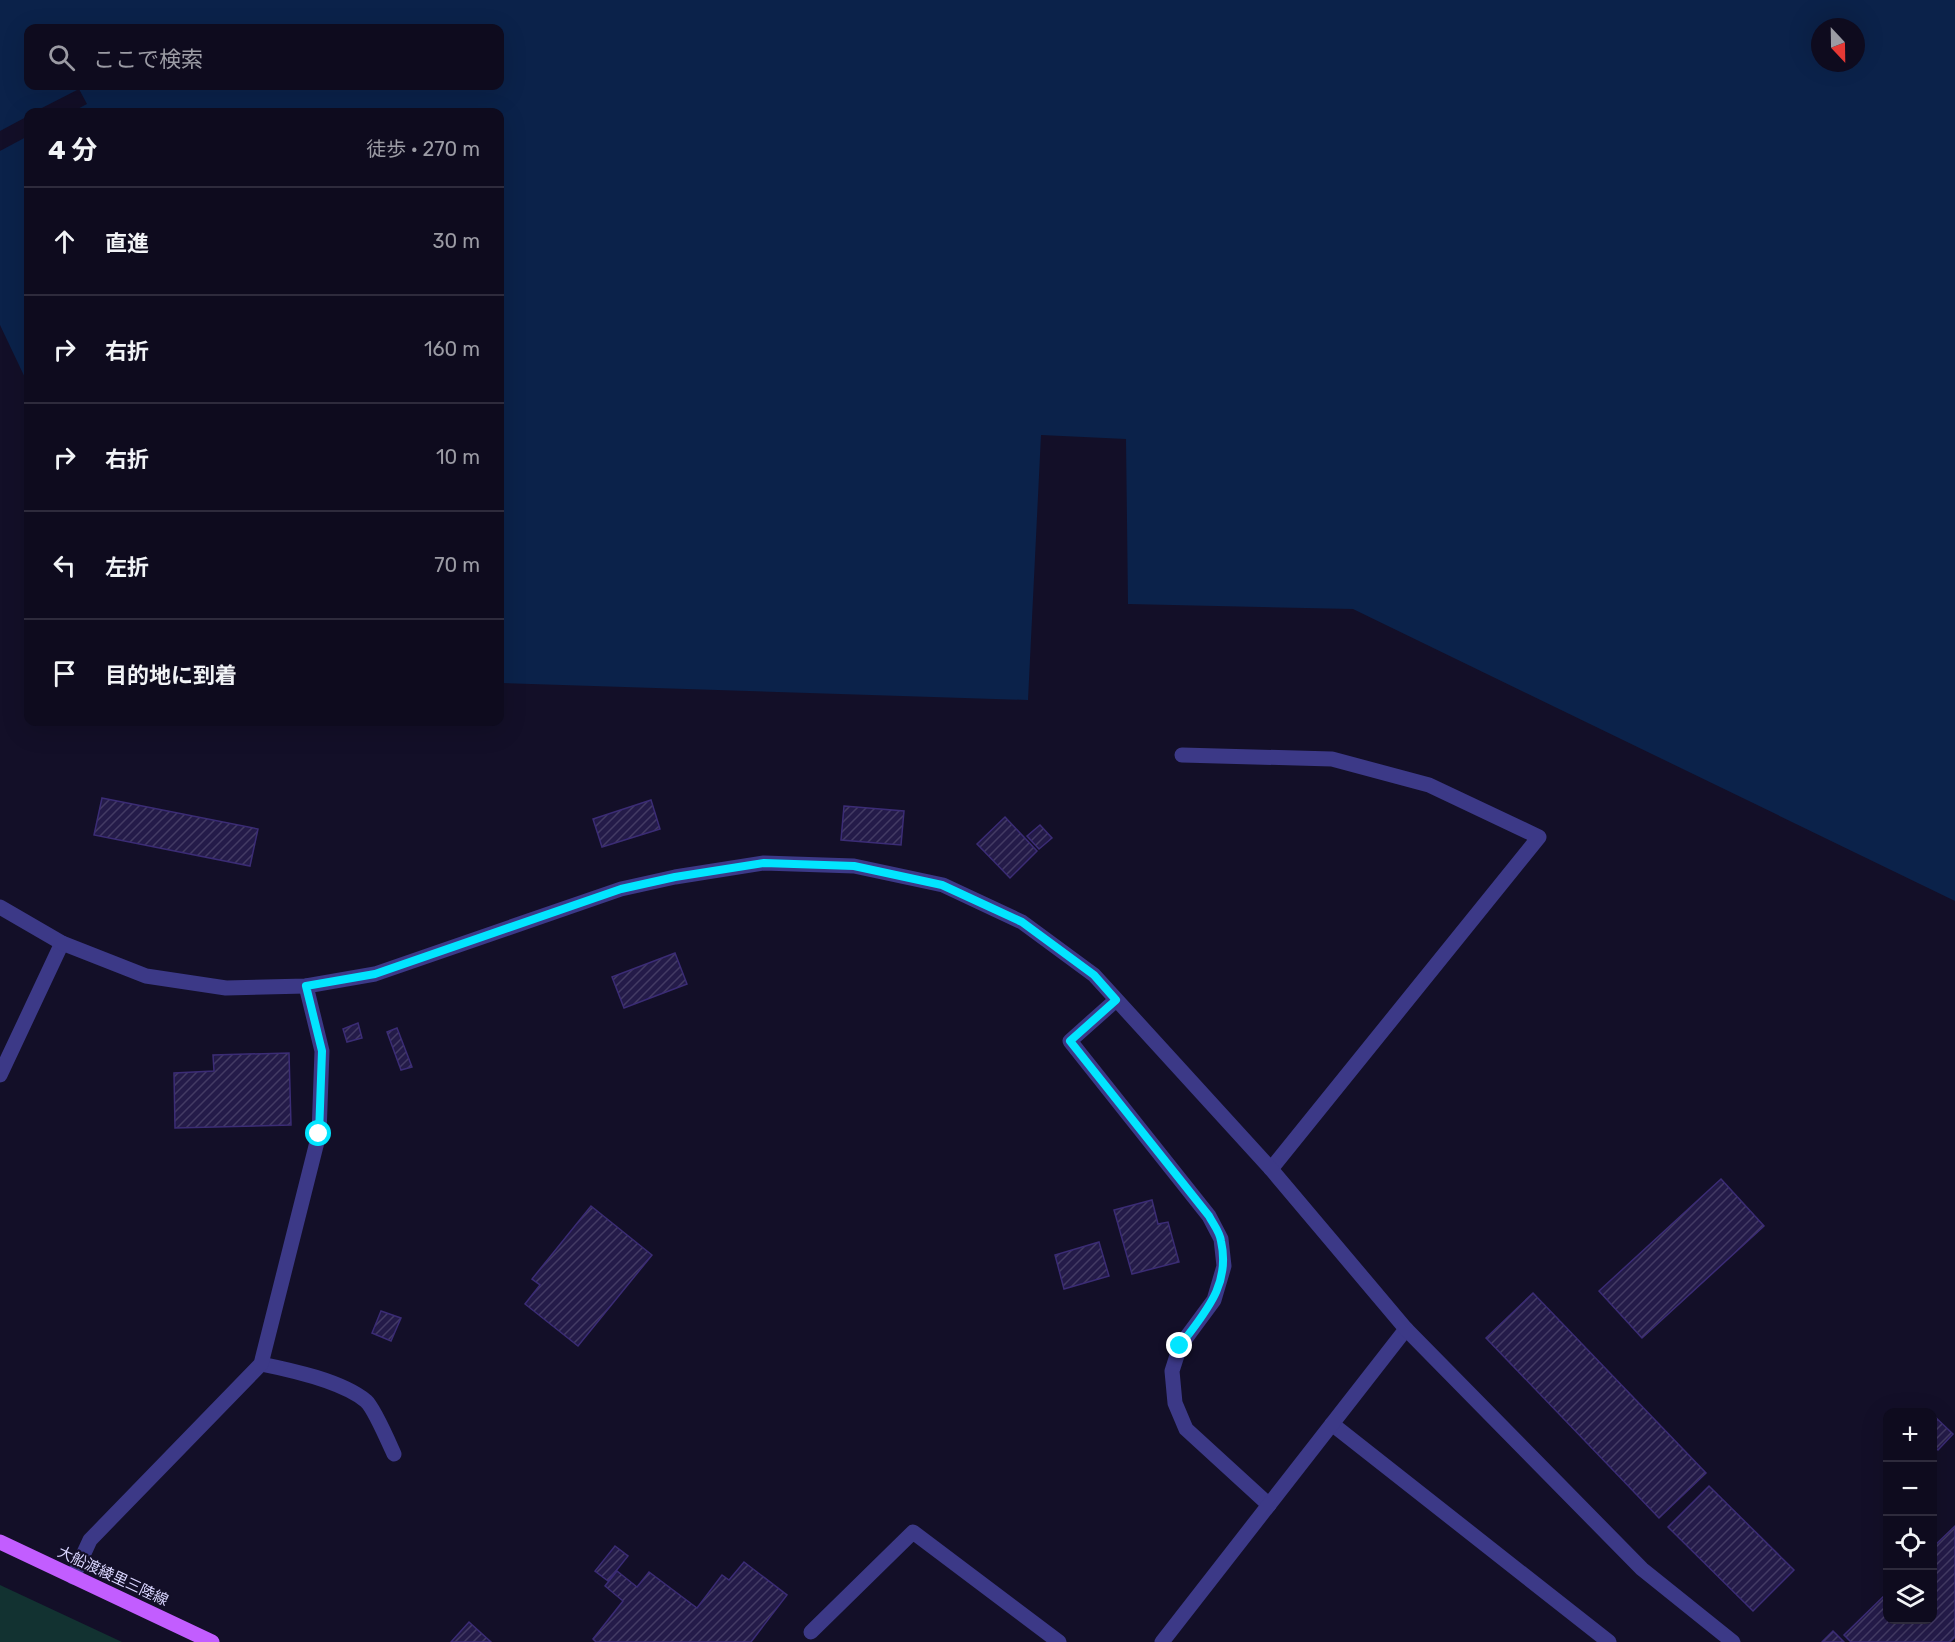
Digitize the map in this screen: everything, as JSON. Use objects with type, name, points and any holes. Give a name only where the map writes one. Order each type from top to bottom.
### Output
[{"type":"main road","name":"大船渡綾里三陸線","points":[[0,1542],[212,1642]]},
{"type":"street","points":[[1182,755],[1332,759],[1429,785],[1539,837],[1271,1169]]},
{"type":"street","points":[[0,907],[62,943],[146,976],[226,988],[306,986],[375,974],[621,889],[675,877],[764,863],[854,866],[942,885],[1022,922],[1094,975],[1271,1169],[1406,1329],[1642,1569],[1733,1642]]},
{"type":"street","points":[[0,1075],[62,943]]},
{"type":"street","points":[[74,1576],[90,1540],[261,1364],[319,1134],[322,1051],[306,986]]},
{"type":"street","points":[[1116,1000],[1070,1041],[1209,1216],[1221,1239],[1224,1266],[1214,1300],[1180,1346],[1172,1371],[1175,1403],[1186,1429],[1269,1505]]},
{"type":"street","points":[[1162,1642],[1406,1329]]},
{"type":"street","points":[[261,1364],[299,1371],[342,1388],[367,1402],[394,1454]]},
{"type":"street","points":[[1332,1424],[1609,1642]]},
{"type":"street","points":[[811,1632],[913,1532],[1059,1642]]},
{"type":"green space","points":[[0,1585],[122,1642],[0,1642]]},
{"type":"water","points":[[0,0],[1955,0],[1955,901],[1353,609],[1128,604],[1126,439],[1041,435],[1028,700],[504,683],[504,108],[80,108],[87,104],[80,90],[504,90],[504,24],[24,24],[24,90],[77,90],[42,108],[24,108],[24,118],[0,131]]},
{"type":"water","points":[[24,138],[24,376],[0,325],[0,151]]},
{"type":"building","points":[[102,798],[258,829],[250,866],[94,835]]},
{"type":"building","points":[[651,800],[660,829],[602,847],[593,819]]},
{"type":"building","points":[[844,806],[904,811],[901,845],[841,840]]},
{"type":"building","points":[[1005,817],[1037,851],[1010,878],[977,844]]},
{"type":"building","points":[[1040,825],[1052,838],[1039,849],[1027,836]]},
{"type":"building","points":[[675,953],[687,984],[624,1008],[612,977]]},
{"type":"building","points":[[358,1023],[362,1038],[347,1042],[343,1029]]},
{"type":"building","points":[[397,1028],[412,1067],[401,1070],[387,1032]]},
{"type":"building","points":[[289,1053],[291,1125],[175,1128],[174,1073],[214,1071],[213,1055]]},
{"type":"building","points":[[1721,1179],[1764,1226],[1642,1338],[1599,1291]]},
{"type":"building","points":[[1152,1200],[1158,1224],[1168,1222],[1179,1262],[1132,1274],[1114,1210]]},
{"type":"building","points":[[591,1206],[652,1255],[578,1346],[525,1304],[540,1285],[532,1279]]},
{"type":"building","points":[[1099,1242],[1109,1276],[1064,1289],[1055,1255]]},
{"type":"building","points":[[1533,1293],[1706,1473],[1659,1518],[1486,1338]]},
{"type":"building","points":[[381,1311],[401,1318],[391,1341],[372,1333]]},
{"type":"building","points":[[1937,1419],[1953,1434],[1937,1449]]},
{"type":"building","points":[[1709,1486],[1794,1570],[1753,1611],[1668,1527]]},
{"type":"building","points":[[1955,1526],[1955,1637],[1950,1642],[1851,1642],[1844,1635],[1883,1597],[1883,1624],[1937,1624],[1937,1543]]},
{"type":"building","points":[[615,1546],[628,1556],[608,1581],[595,1571]]},
{"type":"building","points":[[744,1562],[787,1595],[751,1642],[596,1642],[593,1639],[623,1601],[605,1586],[617,1571],[637,1587],[649,1572],[697,1608],[722,1575],[729,1580]]},
{"type":"building","points":[[469,1622],[491,1642],[451,1642]]},
{"type":"building","points":[[1833,1631],[1844,1642],[1822,1642]]},
{"type":"route","points":[[319,1134],[322,1051],[306,986],[375,974],[621,889],[675,877],[764,863],[854,866],[942,885],[1022,922],[1094,975],[1116,1000],[1070,1041],[1209,1216],[1221,1239],[1224,1266],[1214,1300],[1180,1346]]}]
